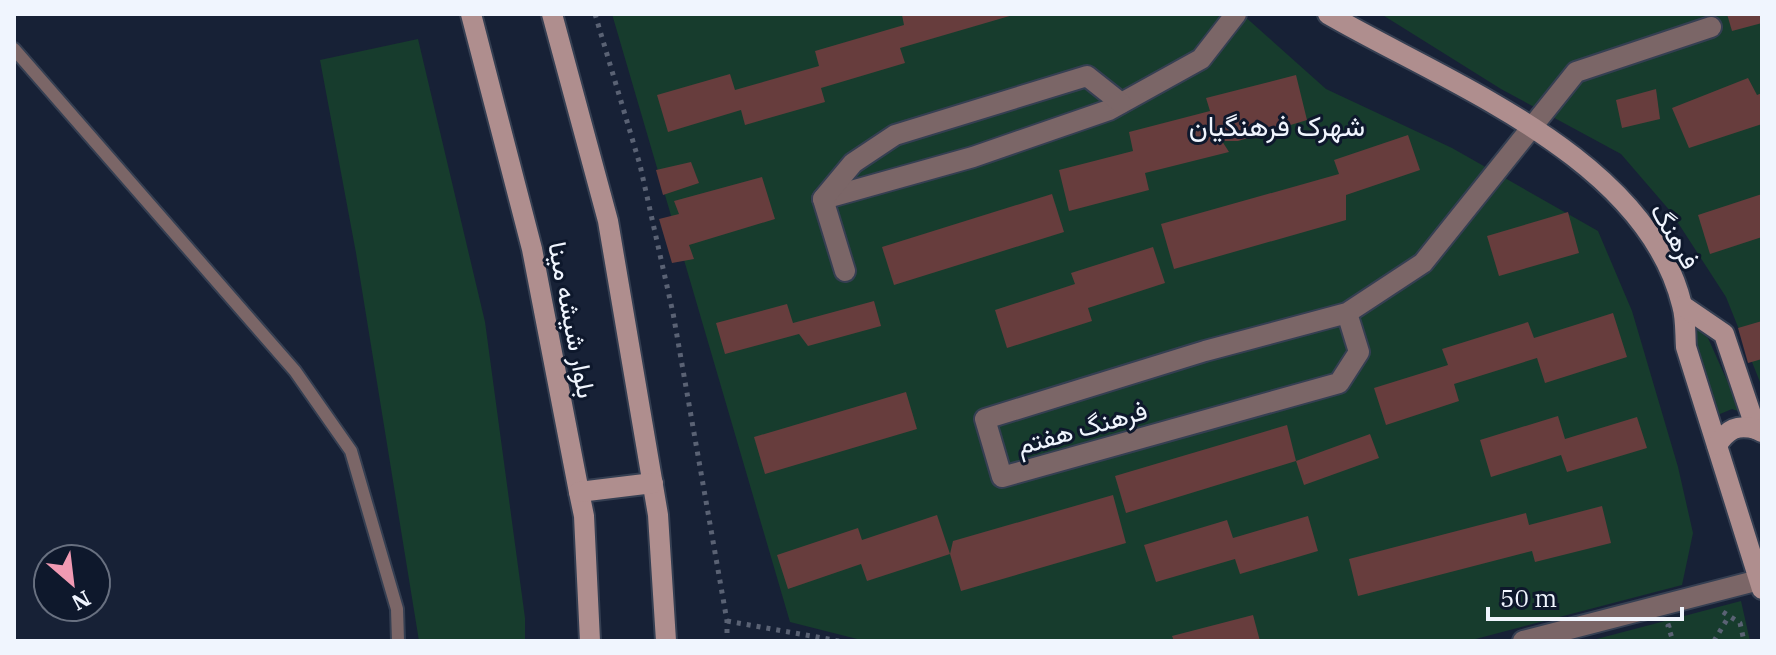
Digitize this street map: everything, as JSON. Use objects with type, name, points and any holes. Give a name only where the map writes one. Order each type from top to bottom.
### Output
[{"type":"main road","name":"بلوار شیشه مینا","points":[[471,14],[532,249],[584,516],[590,641]]},
{"type":"main road","name":"بلوار شیشه مینا","points":[[552,14],[608,221],[658,515],[666,641]]},
{"type":"main road","name":"فرهنگ","points":[[1334,16],[1533,127],[1617,194],[1646,227],[1668,266],[1683,306],[1686,347],[1761,584]]},
{"type":"main road","points":[[1683,306],[1724,334],[1759,430]]},
{"type":"main road","points":[[1717,445],[1726,432],[1735,427],[1759,430]]},
{"type":"main road","points":[[579,492],[653,483]]},
{"type":"street","points":[[823,199],[973,157],[1109,110],[1201,59],[1236,14]]},
{"type":"street","name":"فرهنگ هفتم","points":[[1347,313],[1359,352],[1339,383],[1002,477],[985,419],[1205,351],[1347,313],[1423,263],[1576,72],[1711,27]]},
{"type":"street","points":[[823,199],[853,163],[895,135],[1087,76],[1121,103]]},
{"type":"street","points":[[823,199],[845,271]]},
{"type":"street","points":[[1523,641],[1761,584]]},
{"type":"lane","points":[[14,49],[295,371],[351,451],[397,609],[398,641]]},
{"type":"path","points":[[595,14],[640,165],[670,298],[727,621],[727,641]]},
{"type":"path","points":[[1721,611],[1740,623],[1744,641]]},
{"type":"path","points":[[1714,641],[1729,616]]},
{"type":"path","points":[[727,621],[839,641]]},
{"type":"path","points":[[1673,641],[1668,626],[1681,622]]},
{"type":"green space","points":[[612,14],[1242,14],[1326,89],[1452,148],[1598,231],[1632,311],[1678,467],[1693,533],[1682,585],[1468,641],[865,641],[790,622]]},
{"type":"green space","points":[[1381,14],[1762,14],[1762,387],[1726,297],[1671,212],[1621,154],[1501,89]]},
{"type":"green space","points":[[418,39],[485,322],[525,618],[525,641],[419,641],[356,253],[320,60]]},
{"type":"green space","points":[[1692,325],[1708,338],[1741,412],[1732,409],[1720,414],[1714,424]]},
{"type":"green space","points":[[1741,601],[1750,641],[1589,641]]},
{"type":"building","points":[[1727,14],[1762,14],[1762,23],[1732,31]]},
{"type":"building","points":[[902,15],[1013,15],[900,48],[905,63],[821,88],[825,102],[745,125],[741,110],[668,132],[657,95],[730,74],[735,90],[819,66],[815,51],[904,25]]},
{"type":"building","points":[[1296,75],[1307,120],[1238,141],[1222,141],[1229,152],[1145,173],[1149,190],[1069,211],[1059,170],[1133,151],[1129,132],[1210,111],[1206,98]]},
{"type":"building","points":[[1748,78],[1757,95],[1762,93],[1762,124],[1689,148],[1672,108]]},
{"type":"building","points":[[1656,89],[1660,119],[1622,128],[1616,100]]},
{"type":"building","points":[[1408,135],[1420,170],[1346,195],[1346,220],[1174,269],[1161,224],[1339,174],[1334,160]]},
{"type":"building","points":[[691,162],[699,183],[663,195],[656,170]]},
{"type":"building","points":[[762,177],[775,219],[689,245],[694,259],[672,263],[659,219],[679,214],[674,201]]},
{"type":"building","points":[[1052,194],[1064,232],[894,285],[882,247]]},
{"type":"building","points":[[1762,194],[1762,237],[1710,254],[1698,215]]},
{"type":"building","points":[[1568,212],[1579,253],[1499,276],[1487,236]]},
{"type":"building","points":[[1153,247],[1165,283],[1088,308],[1092,321],[1007,348],[995,310],[1075,284],[1071,273]]},
{"type":"building","points":[[874,301],[881,326],[808,346],[799,334],[725,354],[716,323],[787,304],[793,323]]},
{"type":"building","points":[[1613,313],[1627,357],[1545,383],[1537,358],[1454,384],[1459,401],[1386,425],[1374,388],[1448,365],[1442,349],[1528,322],[1534,338]]},
{"type":"building","points":[[1762,321],[1762,359],[1748,363],[1738,328]]},
{"type":"building","points":[[906,392],[917,429],[765,474],[754,437]]},
{"type":"building","points":[[1558,416],[1565,439],[1637,417],[1647,448],[1567,472],[1561,455],[1491,477],[1480,440]]},
{"type":"building","points":[[1287,425],[1296,461],[1126,513],[1115,476]]},
{"type":"building","points":[[1370,434],[1379,458],[1304,485],[1296,461]]},
{"type":"building","points":[[1113,495],[1126,543],[961,591],[950,554],[953,541]]},
{"type":"building","points":[[1602,506],[1611,543],[1535,562],[1532,551],[1358,596],[1349,559],[1526,513],[1529,525]]},
{"type":"building","points":[[937,515],[950,554],[867,581],[861,564],[788,589],[777,555],[858,528],[862,540]]},
{"type":"building","points":[[1308,516],[1318,551],[1240,574],[1235,559],[1156,582],[1144,545],[1227,520],[1233,538]]},
{"type":"building","points":[[1253,615],[1260,641],[1174,641],[1172,636]]},
{"type":"district","name":"شهرک فرهنگیان","points":[[1277,126]]}]
